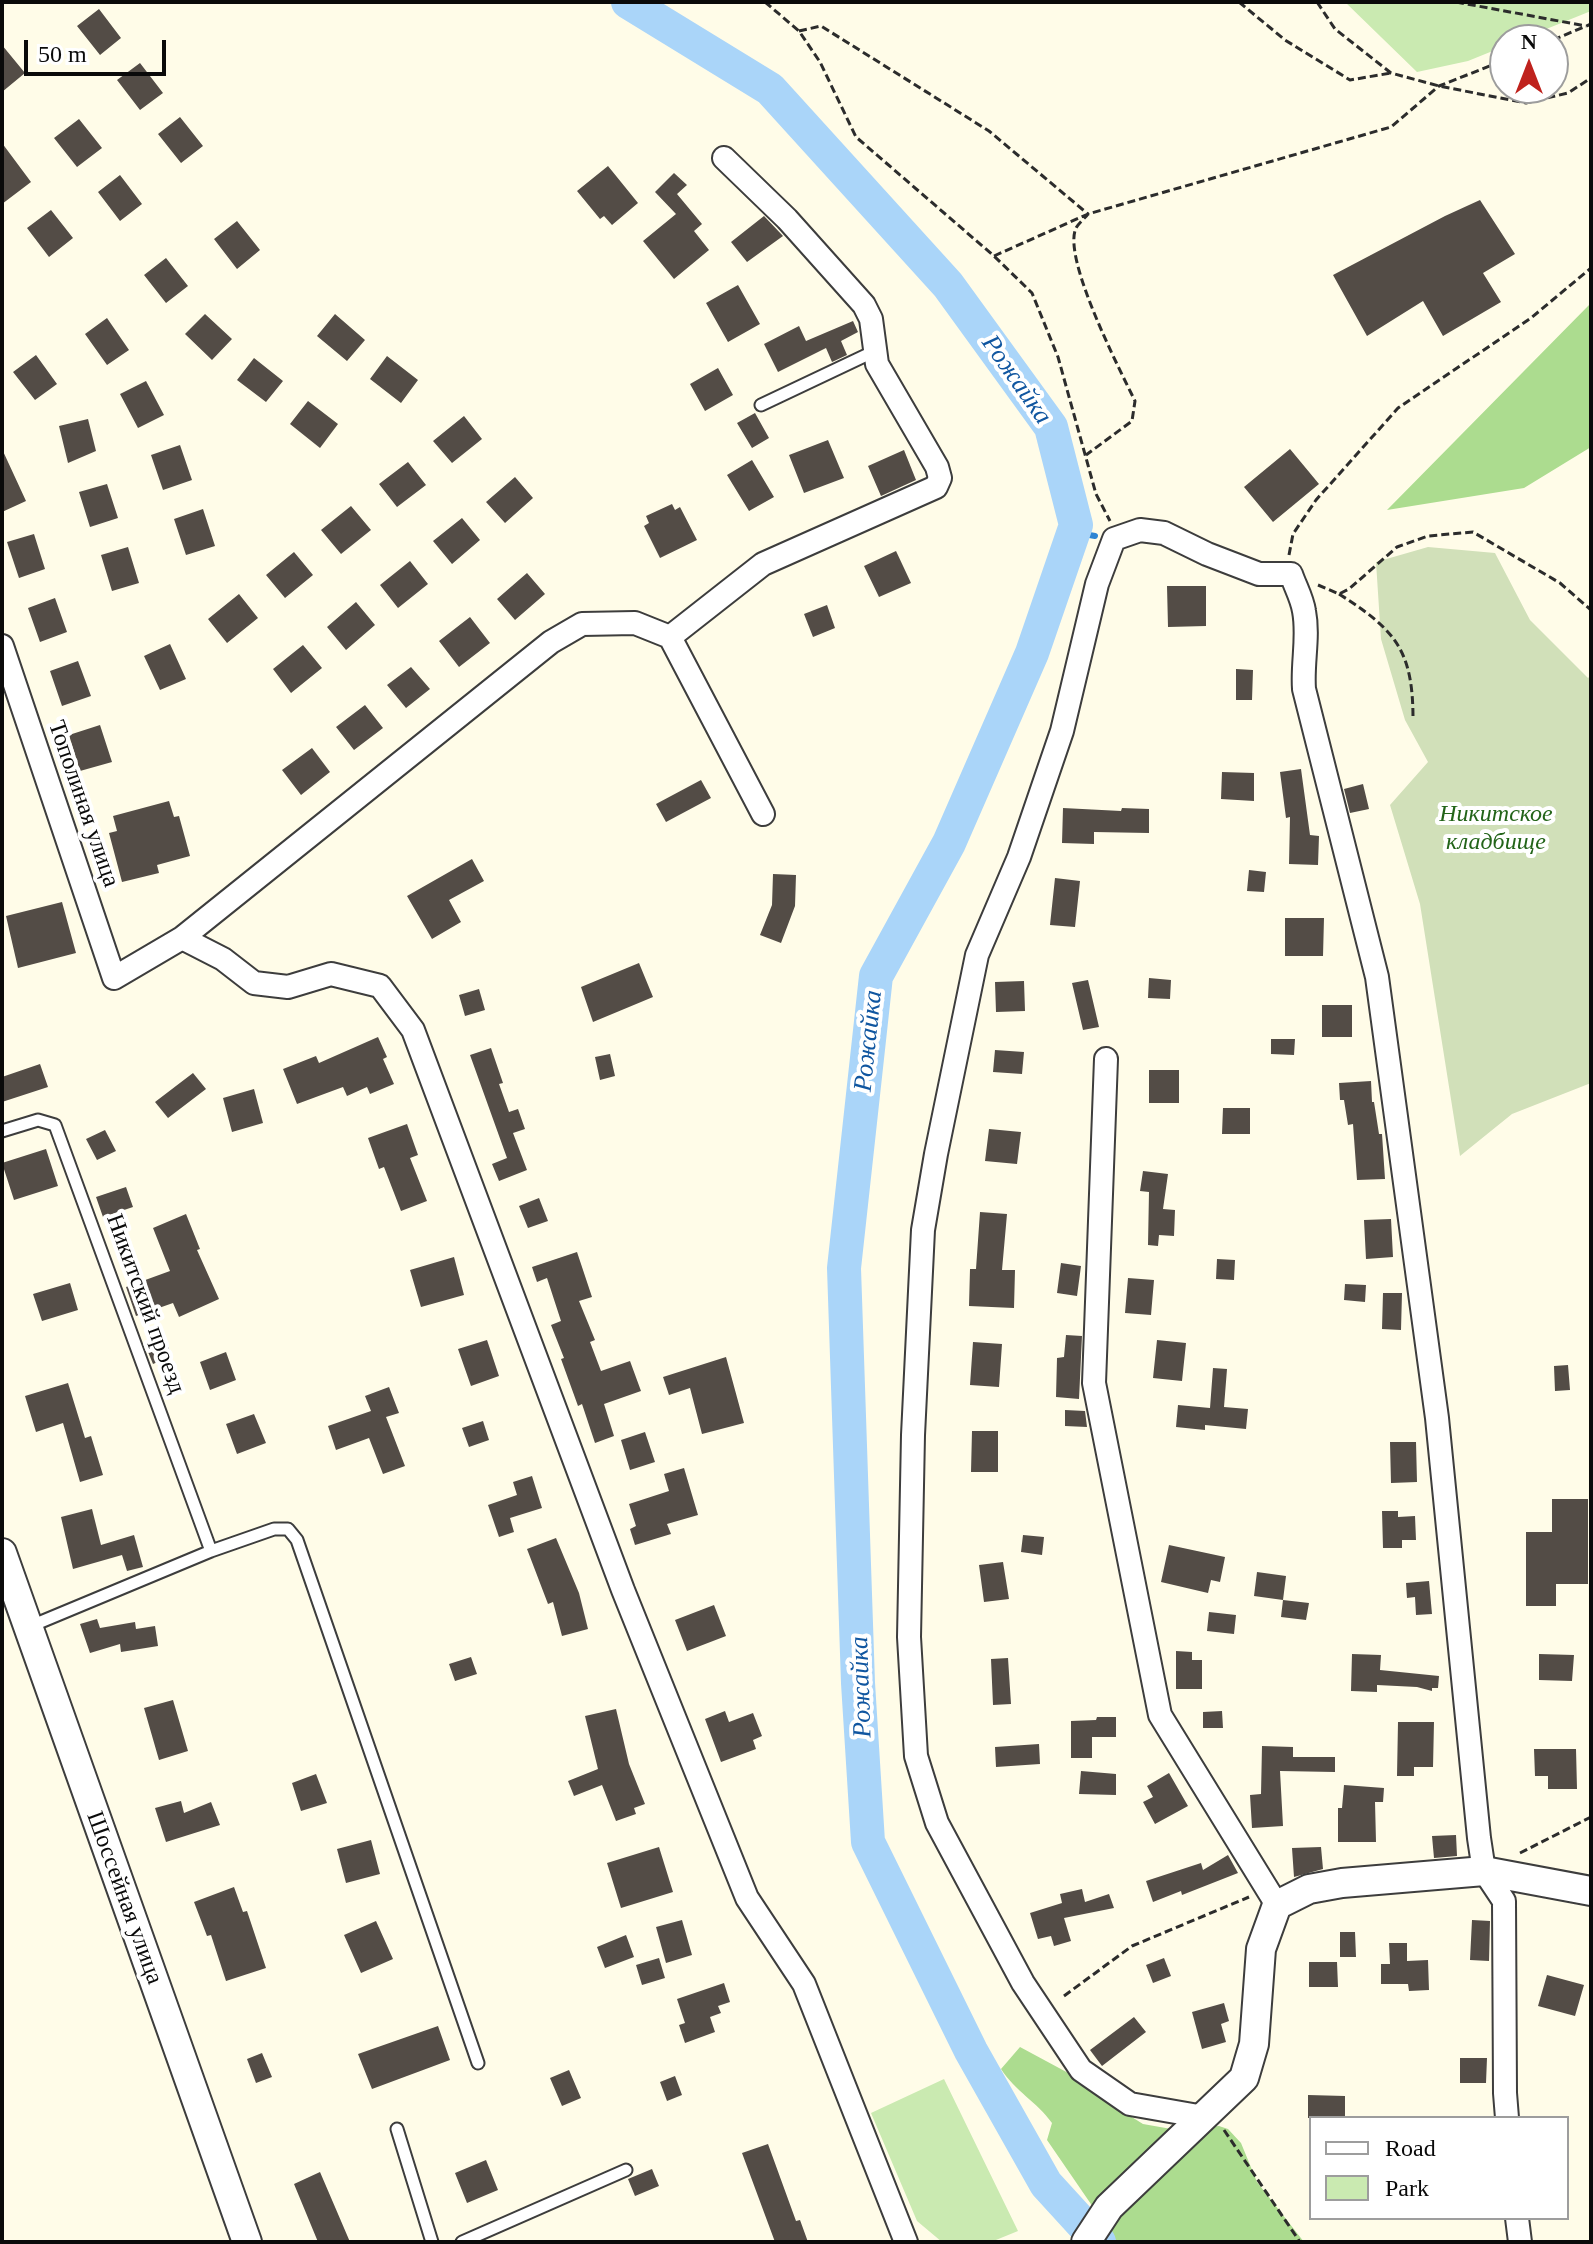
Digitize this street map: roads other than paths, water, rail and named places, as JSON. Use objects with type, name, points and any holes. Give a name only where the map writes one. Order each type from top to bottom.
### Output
[{"type":"street","points":[[670,637],[763,564],[936,487],[940,478],[937,467],[877,364],[871,319],[864,305],[787,219],[724,158]]},
{"type":"street","points":[[1204,2117],[1130,2104],[1081,2070],[1023,1983],[937,1823],[916,1756],[910,1652],[913,1435],[919,1292],[923,1230],[936,1154],[977,955],[1019,857],[1062,731],[1097,584],[1114,539],[1140,530],[1164,533],[1259,574],[1291,574],[1304,611],[1304,689],[1377,977],[1437,1418],[1484,1871],[1504,1901],[1507,2116]]},
{"type":"street","points":[[763,814],[670,637],[635,623],[582,624],[551,642],[182,938],[223,959],[254,983],[288,987],[331,974],[380,986],[413,1030],[623,1590],[747,1898],[804,1984],[906,2242]]},
{"type":"street","name":"Тополиная улица","points":[[2,646],[114,978],[182,938]]},
{"type":"street","points":[[1086,2242],[1109,2207],[1244,2078],[1254,2044],[1261,1949],[1272,1897],[1160,1715],[1094,1383],[1106,1059]]},
{"type":"street","name":"Шоссейная улица","points":[[2,1553],[247,2242]]},
{"type":"street","points":[[1272,1897],[1342,1883],[1484,1871],[1591,1891]]},
{"type":"street","points":[[1517,2220],[1520,2242]]},
{"type":"lane","points":[[761,405],[875,351]]},
{"type":"lane","name":"Никитский проезд","points":[[2,1131],[38,1120],[55,1125],[59,1133],[211,1551]]},
{"type":"lane","points":[[28,1627],[211,1551],[274,1529],[288,1529],[297,1540],[478,2063]]},
{"type":"lane","points":[[397,2129],[432,2242]]},
{"type":"lane","points":[[462,2242],[626,2170]]},
{"type":"waterway","name":"Рожайка","points":[[628,2],[770,89],[948,285],[1051,427],[1076,525],[1032,653],[949,843],[876,976],[844,1268],[858,1683],[868,1842],[971,2051],[1046,2184],[1099,2242]]},
{"type":"waterway","points":[[1076,525],[1084,534],[1095,536]]},
{"type":"park label","name":"Никитское кладбище","points":[[1496,829]]}]
